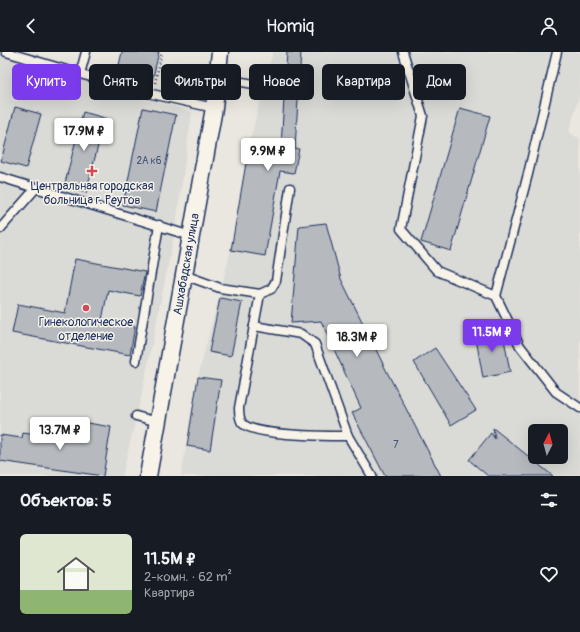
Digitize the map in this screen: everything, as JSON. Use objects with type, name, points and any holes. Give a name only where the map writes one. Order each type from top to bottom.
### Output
[{"type":"street","name":"Ашхабадская улица","points":[[219,64],[220,52]]},
{"type":"street","name":"Ашхабадская улица","points":[[148,476],[215,100]]},
{"type":"lane","points":[[6,52],[46,64]]},
{"type":"lane","points":[[81,70],[86,52]]},
{"type":"lane","points":[[403,52],[424,116],[401,229],[437,271],[496,296]]},
{"type":"lane","points":[[557,52],[528,174],[496,296],[520,346],[556,392],[580,408]]},
{"type":"lane","points":[[153,94],[214,108]]},
{"type":"lane","points":[[0,177],[191,236]]},
{"type":"lane","points":[[0,229],[36,188]]},
{"type":"lane","points":[[184,275],[220,288],[260,294],[271,289],[276,281],[290,188]]},
{"type":"lane","points":[[136,361],[159,226]]},
{"type":"lane","points":[[260,294],[239,408],[239,416],[242,423],[251,429],[293,434],[348,436]]},
{"type":"lane","points":[[254,326],[301,334],[315,344],[348,436],[372,476]]},
{"type":"lane","points":[[136,416],[158,422]]},
{"type":"path","points":[[153,90],[162,52]]},
{"type":"shaded area","points":[[273,52],[580,52],[580,93],[569,132],[580,139],[580,476],[181,476],[198,377],[231,250],[250,140],[260,100],[314,100],[314,64],[270,64]]},
{"type":"shaded area","name":"Центральная городская больница г. Реутов","points":[[0,56],[27,64],[12,64],[12,100],[81,100],[81,80],[89,82],[89,100],[151,100],[192,112],[175,231],[142,393],[122,476],[0,476]]},
{"type":"building","points":[[122,52],[159,52],[153,78],[153,64],[119,64]]},
{"type":"building","points":[[287,52],[301,52],[300,64],[286,64]]},
{"type":"building","points":[[284,100],[298,100],[295,148],[299,149],[294,173],[280,171],[265,256],[231,250],[250,140],[281,146]]},
{"type":"building","points":[[15,107],[41,114],[26,168],[1,161]]},
{"type":"building","points":[[143,108],[176,115],[156,212],[123,205]]},
{"type":"building","points":[[460,108],[490,116],[451,251],[421,242]]},
{"type":"building","points":[[83,112],[105,118],[86,193],[64,187]]},
{"type":"building","points":[[326,223],[341,279],[441,476],[385,476],[352,413],[361,408],[321,321],[291,323],[299,226]]},
{"type":"building","name":"Гинекологическое отделение","points":[[75,259],[145,272],[140,296],[108,290],[102,320],[135,326],[130,355],[12,333],[18,304],[65,313]]},
{"type":"building","points":[[220,298],[242,302],[231,356],[209,352]]},
{"type":"building","points":[[502,328],[510,372],[483,378],[475,333]]},
{"type":"building","points":[[435,348],[476,410],[451,425],[414,362]]},
{"type":"building","points":[[198,377],[221,380],[210,450],[187,446]]},
{"type":"building","points":[[82,422],[111,427],[103,476],[0,461],[0,435],[22,438],[23,433],[79,441]]},
{"type":"building","points":[[493,428],[528,456],[528,464],[538,464],[553,476],[488,476],[469,460],[491,433],[495,439]]},
{"type":"place","name":"Центральная городская больница г. Реутов","points":[[92,171]]},
{"type":"place","name":"Гинекологическое отделение","points":[[86,308]]}]
